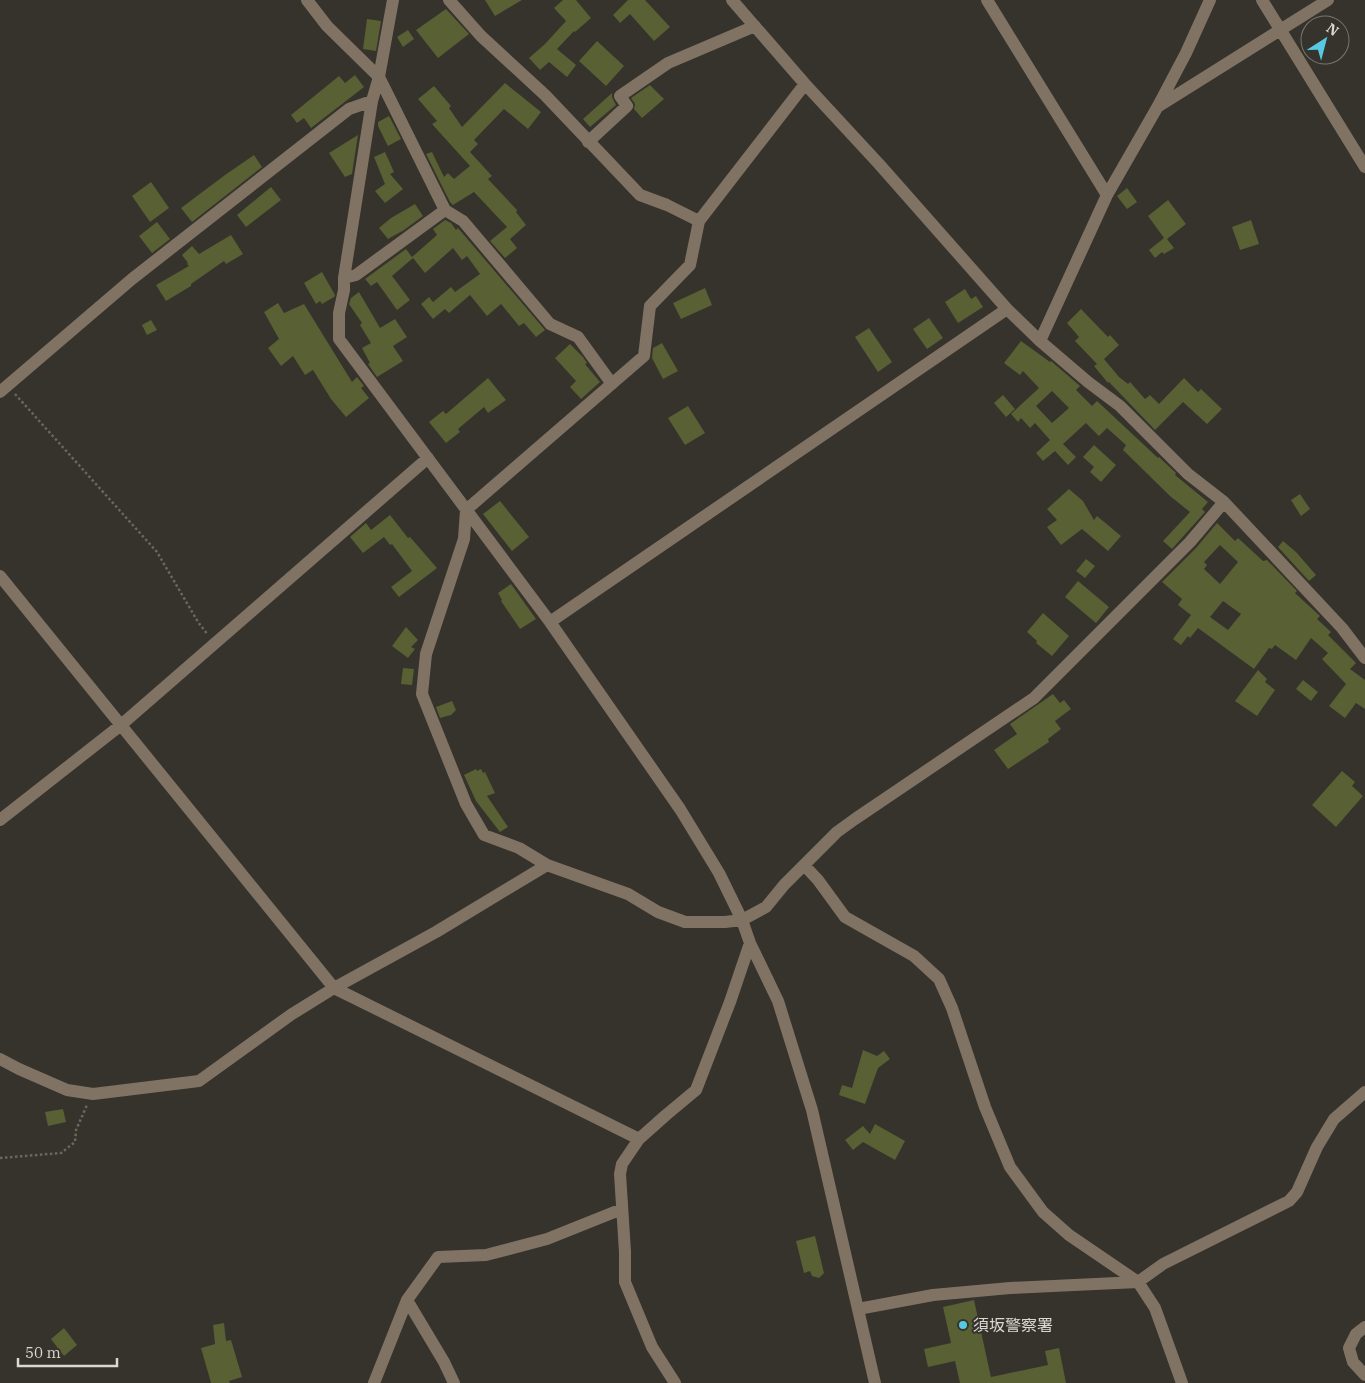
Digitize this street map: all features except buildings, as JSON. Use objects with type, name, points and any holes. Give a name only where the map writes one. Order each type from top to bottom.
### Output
[{"type":"street","points":[[306,0],[327,26],[379,77],[445,210],[463,220],[550,324],[578,337],[612,384]]},
{"type":"street","points":[[393,0],[379,77],[372,101],[339,313],[339,339],[550,622],[680,809],[719,872],[778,1001],[812,1110],[875,1383]]},
{"type":"street","points":[[732,0],[1007,309],[1040,341],[1088,382],[1120,406],[1188,474],[1224,502],[1342,628],[1365,658]]},
{"type":"street","points":[[987,0],[1106,195]]},
{"type":"street","points":[[1040,341],[1106,195],[1158,106],[1186,53],[1210,0]]},
{"type":"street","points":[[1262,0],[1365,167]]},
{"type":"street","points":[[1158,106],[1328,0]]},
{"type":"street","points":[[453,1],[482,36],[545,96],[640,195],[667,205],[699,221]]},
{"type":"street","points":[[588,142],[627,106],[620,96],[668,63],[755,26]]},
{"type":"street","points":[[805,84],[699,221],[690,265],[650,306],[644,356],[466,510],[464,539],[426,654],[422,694],[466,804],[484,835],[519,848],[547,865],[628,894],[658,912],[685,922],[742,920],[766,907],[784,885],[837,832],[1034,698],[1190,542],[1224,502]]},
{"type":"street","points":[[4,389],[163,254],[349,109],[372,101]]},
{"type":"street","points":[[344,278],[356,275],[445,210]]},
{"type":"street","points":[[550,622],[1007,309]]},
{"type":"street","points":[[0,820],[121,725],[428,458]]},
{"type":"street","points":[[0,576],[334,988],[639,1140]]},
{"type":"street","points":[[0,1059],[67,1090],[92,1094],[199,1081],[292,1014],[334,988],[436,932],[547,865]]},
{"type":"street","points":[[804,865],[818,880],[844,917],[914,956],[939,979],[952,1008],[985,1107],[1010,1167],[1043,1212],[1069,1235],[1138,1282],[1155,1308],[1182,1383]]},
{"type":"street","points":[[675,1383],[652,1347],[625,1282],[620,1174],[622,1164],[639,1140],[696,1090],[730,1002],[750,943]]},
{"type":"street","points":[[858,1309],[933,1295],[1010,1288],[1138,1282],[1163,1264],[1288,1200],[1297,1192],[1317,1147],[1334,1119],[1365,1092]]},
{"type":"street","points":[[374,1383],[407,1300],[438,1257],[486,1255],[538,1241],[622,1209]]},
{"type":"street","points":[[407,1300],[444,1362],[454,1383]]},
{"type":"street","points":[[1365,1327],[1356,1334],[1349,1348],[1353,1362],[1365,1375]]},
{"type":"path","points":[[4,389],[157,552],[198,622],[215,643]]},
{"type":"path","points":[[0,1158],[61,1153],[75,1142],[76,1130],[81,1115],[92,1094]]},
{"type":"place","name":"須坂警察署","points":[[963,1325]]}]
